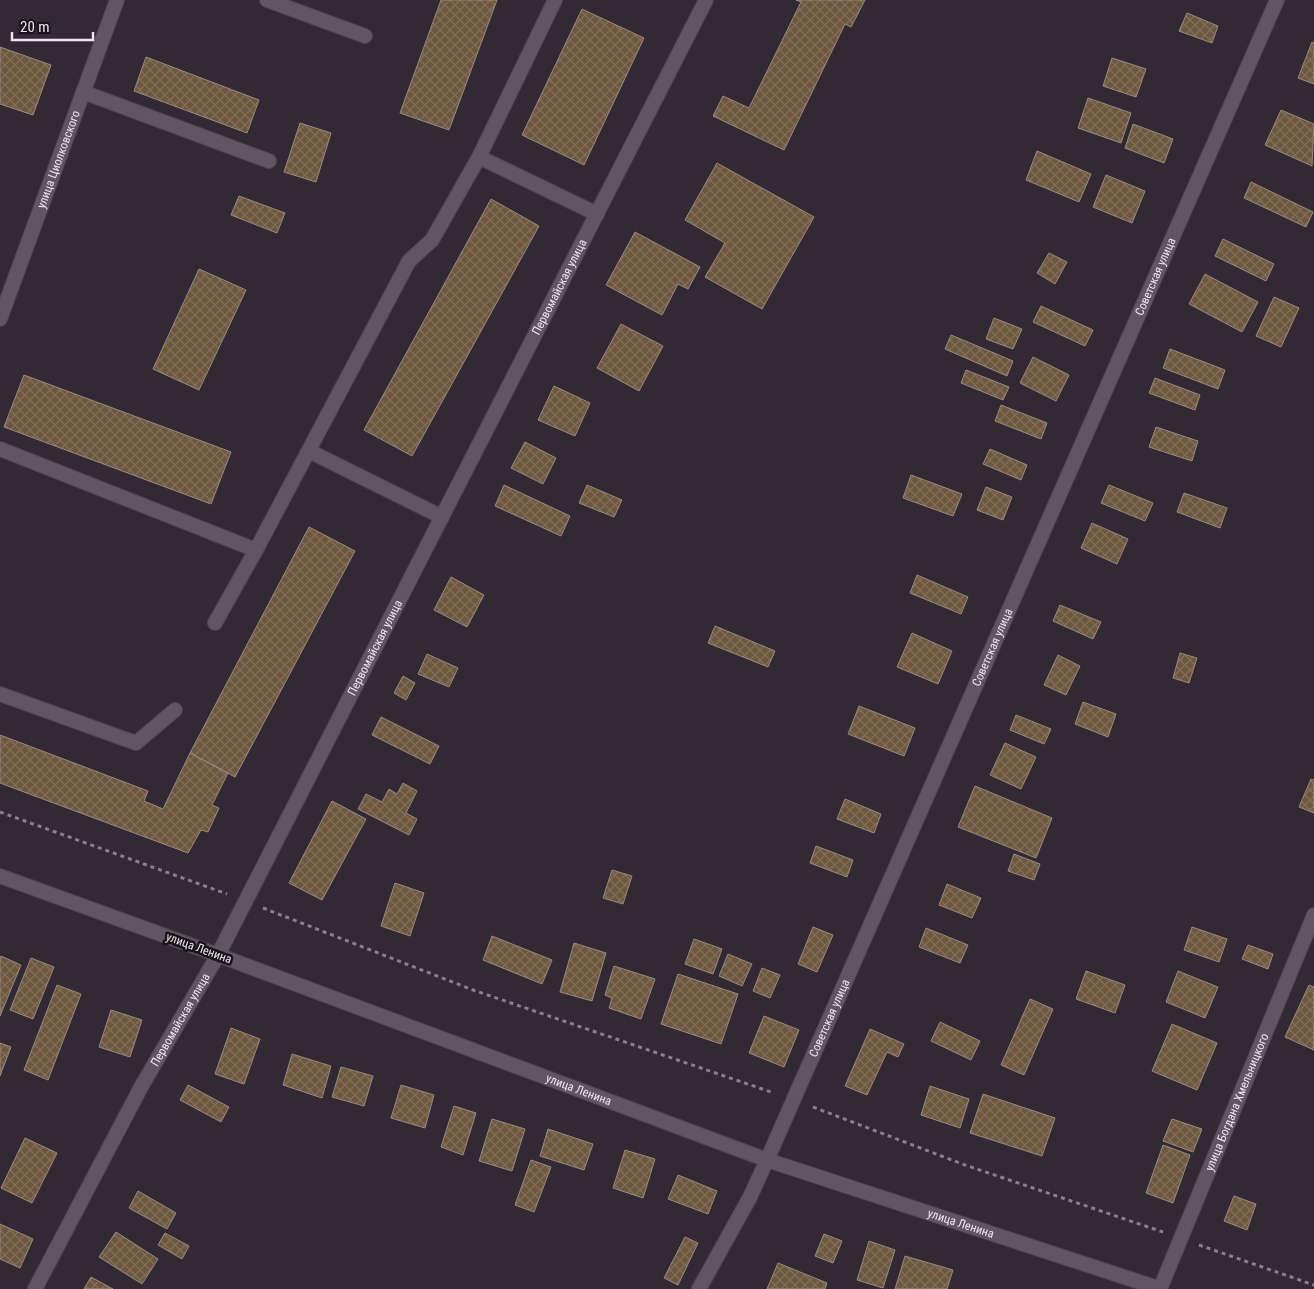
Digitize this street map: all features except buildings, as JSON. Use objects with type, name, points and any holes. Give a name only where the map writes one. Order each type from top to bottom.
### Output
[{"type":"street","name":"улица Циолковского","points":[[0,318],[117,0]]},
{"type":"street","points":[[267,0],[365,36]]},
{"type":"street","points":[[215,622],[256,550],[409,261],[432,240],[479,157],[555,0]]},
{"type":"street","name":"Первомайская улица","points":[[35,1289],[141,1087],[218,955],[706,0]]},
{"type":"street","name":"Советская улица","points":[[699,1289],[750,1197],[767,1160],[1277,0]]},
{"type":"street","points":[[83,92],[269,161]]},
{"type":"street","points":[[479,157],[597,214]]},
{"type":"street","points":[[0,449],[256,550]]},
{"type":"street","points":[[309,451],[442,517]]},
{"type":"street","points":[[0,694],[136,743],[175,710]]},
{"type":"street","name":"улица Ленина","points":[[0,876],[218,955],[767,1160],[1161,1289]]},
{"type":"street","name":"улица Богдана Хмельницкого","points":[[1161,1289],[1314,915]]},
{"type":"path","points":[[0,812],[245,901]]}]
